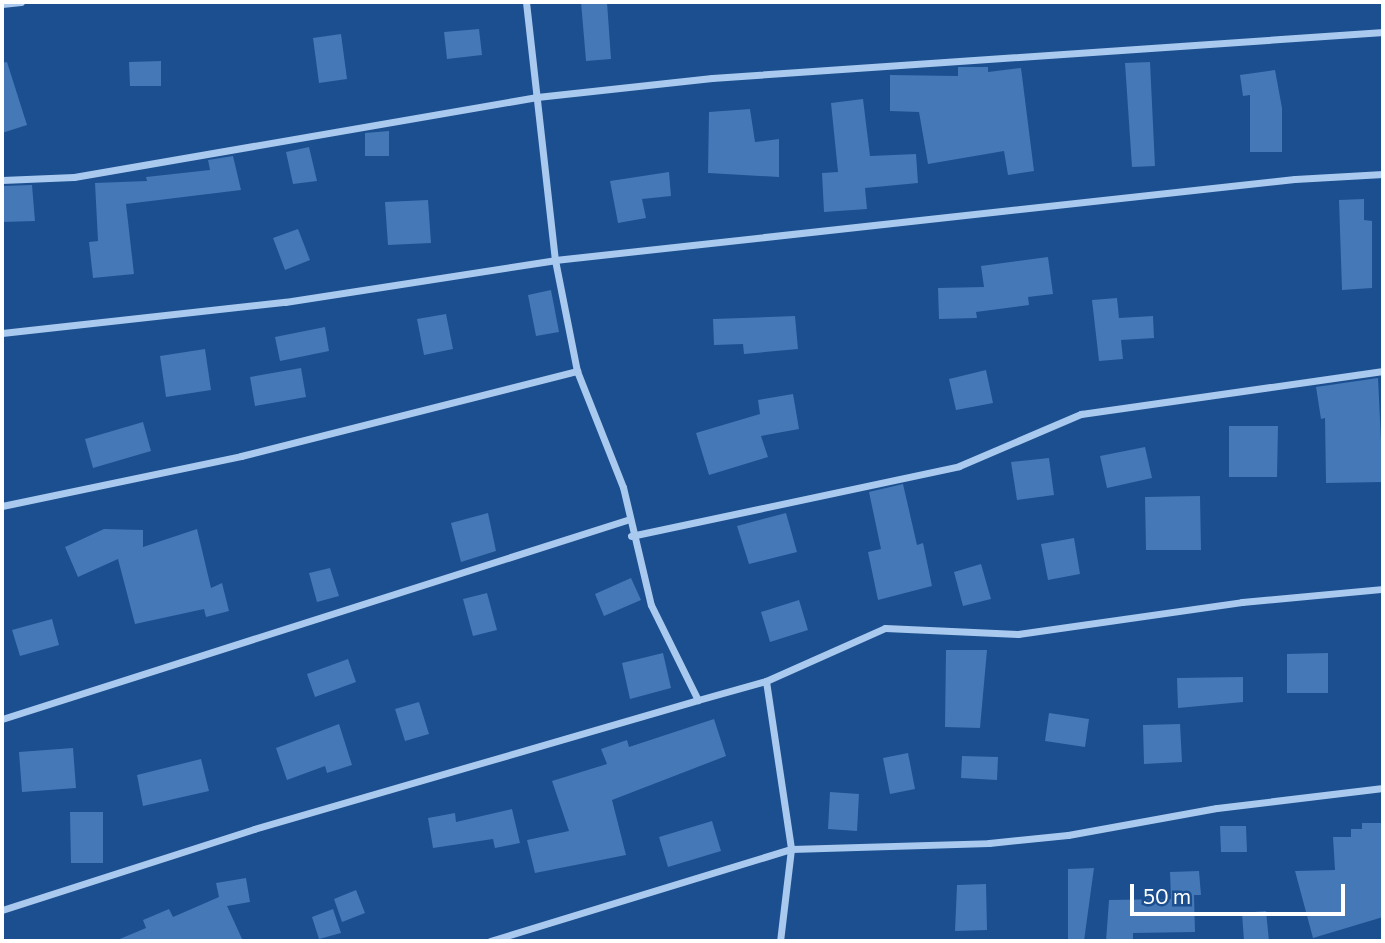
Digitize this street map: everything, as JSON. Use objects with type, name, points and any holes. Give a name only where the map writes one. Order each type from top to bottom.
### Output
[{"type":"street","points":[[2,4],[21,2]]},
{"type":"street","points":[[526,2],[555,260],[577,371],[615,461],[630,519],[631,536],[651,605],[698,700]]},
{"type":"street","points":[[2,180],[74,177],[537,97],[712,78],[1383,32]]},
{"type":"street","points":[[2,333],[285,302],[555,260],[1295,179],[1383,174]]},
{"type":"street","points":[[2,506],[240,456],[577,371]]},
{"type":"street","points":[[631,536],[959,466],[1081,414],[1383,372]]},
{"type":"street","points":[[2,719],[630,519]]},
{"type":"street","points":[[2,911],[254,829],[766,681],[885,628],[1018,634],[1241,603],[1383,589]]},
{"type":"street","points":[[766,681],[791,849],[780,941]]},
{"type":"street","points":[[490,941],[791,849],[989,843],[1068,835],[1217,808],[1383,788]]},
{"type":"building","points":[[581,2],[607,2],[611,59],[586,61]]},
{"type":"building","points":[[479,29],[482,55],[447,59],[444,32]]},
{"type":"building","points":[[341,34],[347,79],[319,83],[313,38]]},
{"type":"building","points":[[161,61],[161,86],[130,86],[129,62]]},
{"type":"building","points":[[7,62],[27,125],[2,133],[2,63]]},
{"type":"building","points":[[1150,62],[1155,166],[1132,167],[1125,63]]},
{"type":"building","points":[[958,67],[988,67],[988,72],[1021,68],[1034,171],[1008,175],[1004,151],[928,164],[919,112],[890,111],[890,75],[958,76]]},
{"type":"building","points":[[1275,70],[1282,108],[1282,152],[1250,152],[1250,95],[1243,96],[1240,75]]},
{"type":"building","points":[[863,99],[870,156],[916,154],[918,183],[865,188],[867,209],[824,212],[822,173],[838,172],[831,103]]},
{"type":"building","points":[[750,109],[755,142],[779,139],[779,177],[708,173],[709,112]]},
{"type":"building","points":[[389,131],[389,156],[365,156],[365,133]]},
{"type":"building","points":[[309,147],[317,181],[293,184],[286,152]]},
{"type":"building","points":[[233,156],[241,190],[126,204],[134,274],[93,278],[89,242],[98,241],[95,183],[147,181],[146,177],[210,170],[208,160]]},
{"type":"building","points":[[669,172],[671,196],[642,199],[646,218],[618,223],[610,181]]},
{"type":"building","points":[[32,185],[35,221],[2,222],[3,186]]},
{"type":"building","points":[[1364,199],[1364,220],[1372,221],[1372,288],[1342,290],[1339,200]]},
{"type":"building","points":[[428,200],[431,243],[388,245],[385,202]]},
{"type":"building","points":[[298,229],[310,260],[285,270],[273,238]]},
{"type":"building","points":[[1048,257],[1053,294],[1028,297],[1029,305],[976,312],[977,318],[939,319],[938,288],[984,287],[981,266]]},
{"type":"building","points":[[551,290],[559,332],[536,336],[528,295]]},
{"type":"building","points":[[1117,298],[1119,318],[1153,316],[1154,338],[1121,340],[1123,359],[1099,361],[1092,300]]},
{"type":"building","points":[[446,314],[453,349],[424,355],[417,319]]},
{"type":"building","points":[[795,316],[798,349],[744,354],[743,344],[714,345],[713,319]]},
{"type":"building","points":[[325,327],[329,351],[280,361],[275,337]]},
{"type":"building","points":[[205,349],[211,390],[166,397],[160,356]]},
{"type":"building","points":[[301,368],[306,397],[255,406],[250,377]]},
{"type":"building","points":[[986,370],[993,403],[956,410],[949,379]]},
{"type":"building","points":[[1378,378],[1383,482],[1326,483],[1325,418],[1321,419],[1316,387]]},
{"type":"building","points":[[793,394],[799,429],[761,436],[768,457],[709,475],[696,433],[760,414],[758,400]]},
{"type":"building","points":[[143,422],[151,451],[93,468],[85,439]]},
{"type":"building","points":[[1229,426],[1278,426],[1277,477],[1229,477]]},
{"type":"building","points":[[1145,447],[1152,478],[1107,488],[1100,456]]},
{"type":"building","points":[[1049,458],[1054,495],[1017,500],[1011,462]]},
{"type":"building","points":[[903,484],[917,545],[923,543],[932,586],[878,600],[868,552],[881,549],[869,492]]},
{"type":"building","points":[[1200,496],[1201,550],[1146,550],[1145,497]]},
{"type":"building","points":[[488,513],[496,551],[461,562],[451,523]]},
{"type":"building","points":[[786,513],[797,552],[749,564],[737,526]]},
{"type":"building","points":[[104,529],[143,530],[143,547],[197,529],[211,588],[222,583],[229,611],[206,617],[204,609],[135,624],[118,559],[78,577],[65,547]]},
{"type":"building","points":[[1074,538],[1080,574],[1048,580],[1041,544]]},
{"type":"building","points":[[981,564],[991,599],[963,606],[954,572]]},
{"type":"building","points":[[330,568],[339,596],[317,602],[309,573]]},
{"type":"building","points":[[631,578],[641,600],[604,616],[595,594]]},
{"type":"building","points":[[487,593],[497,630],[473,636],[463,599]]},
{"type":"building","points":[[799,600],[808,630],[770,642],[761,612]]},
{"type":"building","points":[[52,619],[59,645],[20,656],[12,630]]},
{"type":"building","points":[[946,650],[987,650],[980,728],[945,727]]},
{"type":"building","points":[[663,653],[671,688],[630,699],[622,663]]},
{"type":"building","points":[[1328,653],[1328,693],[1287,693],[1287,654]]},
{"type":"building","points":[[348,659],[356,682],[315,697],[307,674]]},
{"type":"building","points":[[1243,677],[1243,702],[1178,708],[1177,678]]},
{"type":"building","points":[[419,702],[429,734],[405,741],[395,709]]},
{"type":"building","points":[[1049,713],[1089,719],[1085,747],[1045,741]]},
{"type":"building","points":[[714,719],[726,756],[612,800],[626,855],[535,873],[527,840],[569,831],[552,781],[607,764],[601,749],[627,740],[629,747]]},
{"type":"building","points":[[339,724],[352,765],[327,773],[325,766],[287,780],[276,748]]},
{"type":"building","points":[[1180,724],[1182,762],[1144,764],[1143,725]]},
{"type":"building","points":[[73,748],[76,788],[22,792],[19,752]]},
{"type":"building","points":[[908,753],[915,789],[890,794],[883,758]]},
{"type":"building","points":[[962,756],[998,757],[997,780],[961,778]]},
{"type":"building","points":[[201,759],[209,791],[143,806],[137,775]]},
{"type":"building","points":[[830,792],[859,794],[857,831],[828,829]]},
{"type":"building","points":[[512,809],[520,843],[495,848],[493,839],[433,848],[428,818],[455,813],[456,822]]},
{"type":"building","points":[[70,812],[103,812],[103,863],[71,863]]},
{"type":"building","points":[[712,821],[721,851],[668,867],[659,837]]},
{"type":"building","points":[[1362,823],[1383,823],[1383,917],[1313,938],[1295,871],[1335,870],[1333,837],[1351,837],[1351,829],[1362,829]]},
{"type":"building","points":[[1220,826],[1246,826],[1247,852],[1221,852]]},
{"type":"building","points":[[1094,868],[1084,941],[1068,941],[1068,869]]},
{"type":"building","points":[[1199,871],[1201,895],[1194,895],[1195,932],[1133,933],[1133,941],[1106,941],[1109,900],[1171,899],[1170,872]]},
{"type":"building","points":[[246,878],[250,902],[227,906],[243,941],[115,941],[146,928],[143,920],[169,909],[173,917],[219,897],[216,883]]},
{"type":"building","points":[[986,884],[987,930],[955,931],[957,885]]},
{"type":"building","points":[[356,890],[365,913],[342,922],[334,899]]},
{"type":"building","points":[[333,909],[341,933],[319,939],[312,917]]},
{"type":"building","points":[[1266,911],[1269,941],[1244,941],[1242,913]]}]
